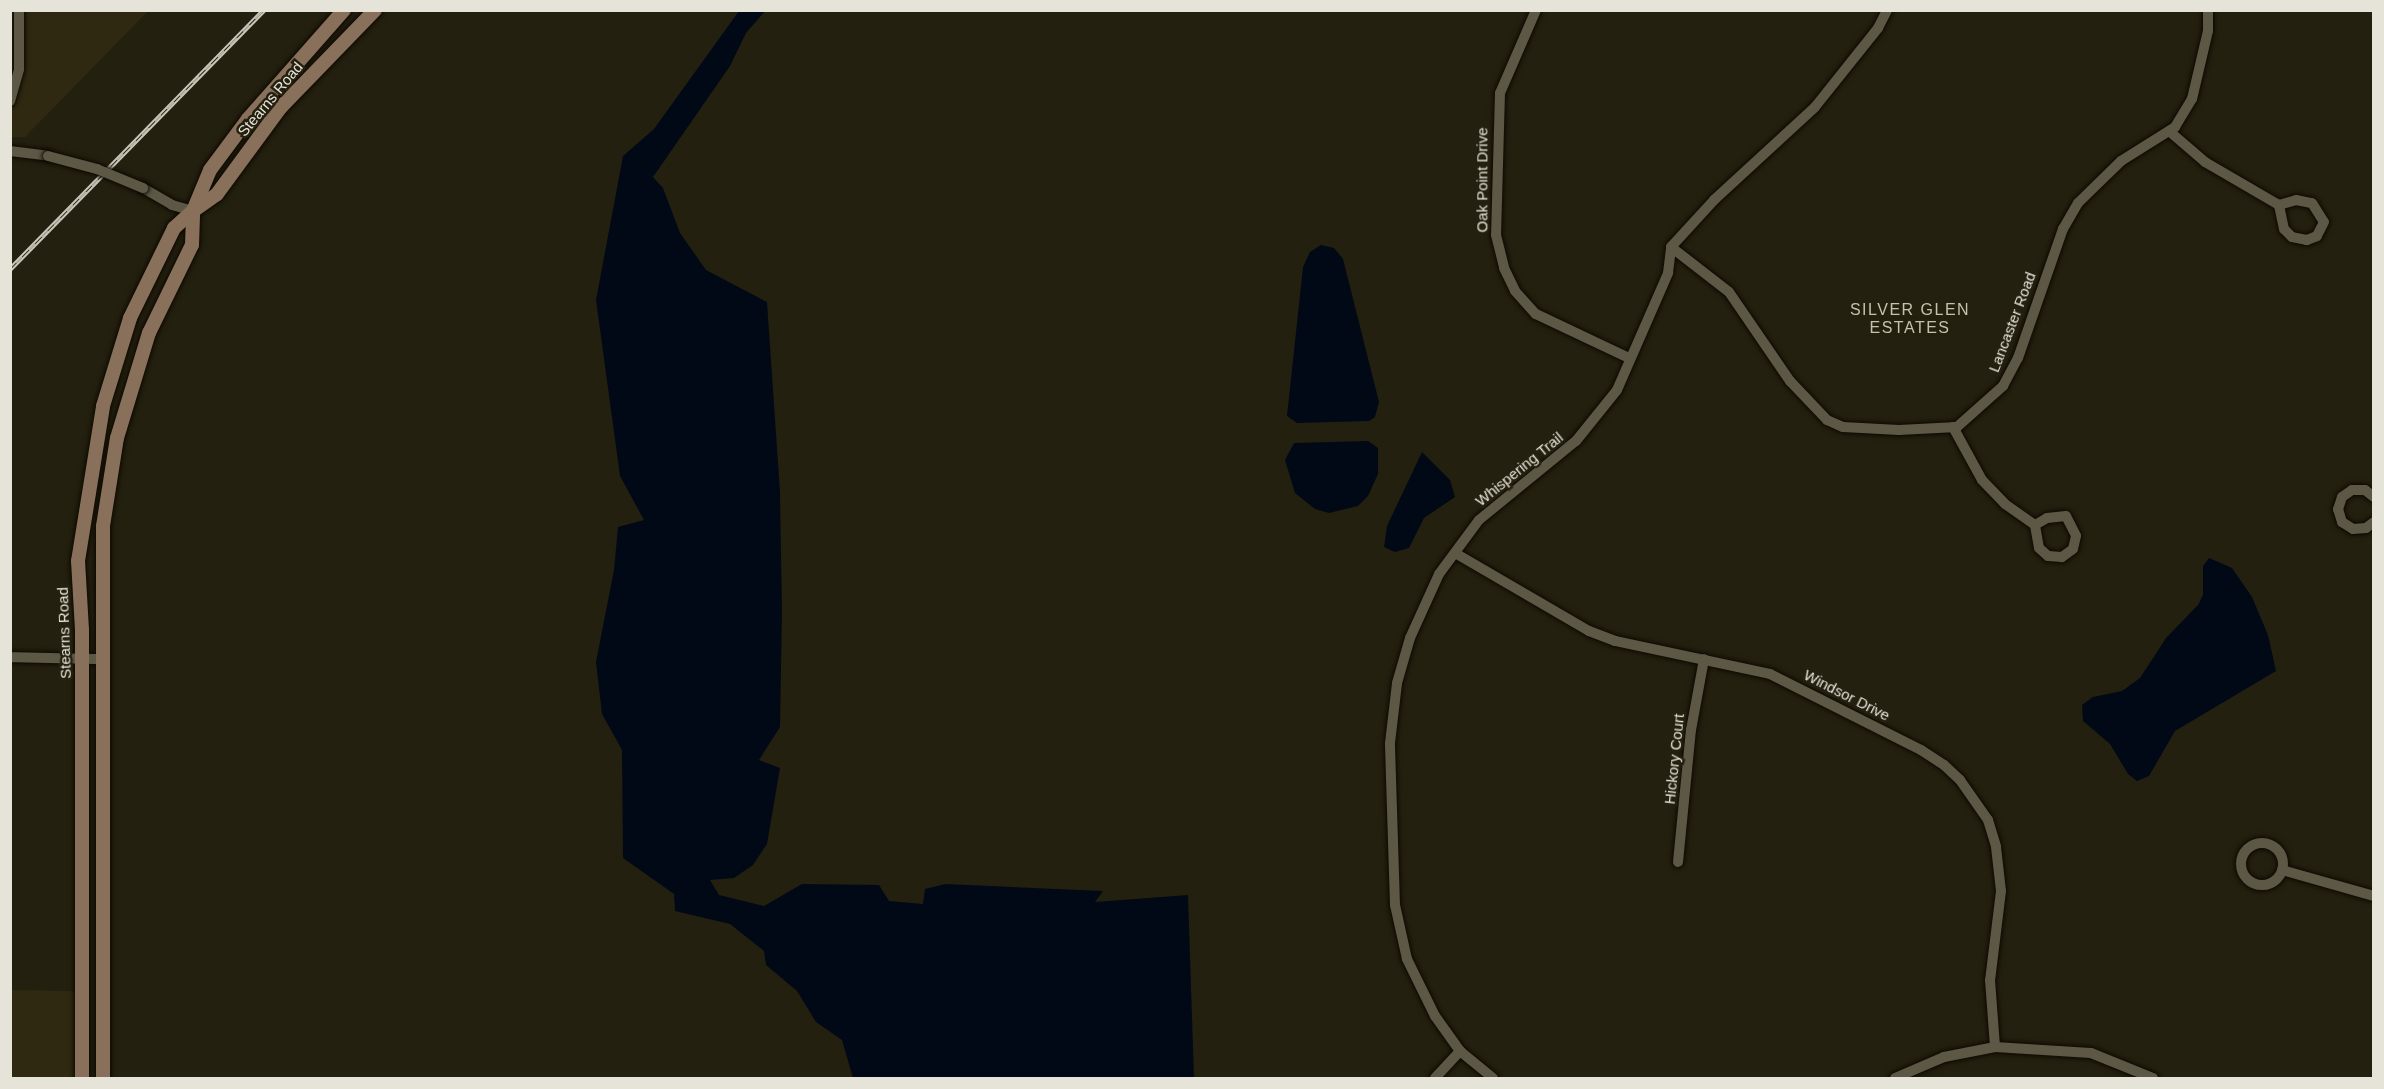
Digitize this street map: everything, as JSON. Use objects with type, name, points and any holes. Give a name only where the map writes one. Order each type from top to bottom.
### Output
[{"type":"main road","name":"Stearns Road","points":[[103,1078],[101,659],[103,526],[117,438],[149,333],[192,245],[194,211],[210,170],[248,120],[344,10]]},
{"type":"main road","name":"Stearns Road","points":[[82,1078],[82,658],[78,561],[103,406],[130,318],[174,228],[217,194],[281,107],[375,10]]},
{"type":"street","points":[[10,101],[19,69],[19,10]]},
{"type":"street","name":"Oak Point Drive","points":[[1536,10],[1500,93],[1496,235],[1504,268],[1515,291],[1536,314],[1629,358]]},
{"type":"street","points":[[1887,10],[1878,28],[1815,107],[1714,200],[1671,247],[1729,292],[1790,381],[1827,420],[1843,427],[1899,430],[1953,427],[1982,480],[2005,504],[2035,525]]},
{"type":"street","name":"Lancaster Road","points":[[1953,427],[1982,408],[2003,386],[2018,358],[2063,229],[2083,197],[2121,161],[2169,131],[2192,99],[2208,31],[2208,10]]},
{"type":"street","points":[[2169,131],[2205,162],[2279,205],[2296,200],[2312,203],[2324,222],[2317,236],[2307,240],[2292,237],[2284,229],[2279,205]]},
{"type":"street","points":[[10,151],[48,156],[97,170],[142,188],[172,205],[194,211]]},
{"type":"street","name":"Whispering Trail","points":[[1493,1078],[1460,1051],[1435,1016],[1407,959],[1395,905],[1390,833],[1390,743],[1397,683],[1422,605],[1479,520],[1550,464],[1595,421],[1617,390],[1668,273],[1671,247]]},
{"type":"street","points":[[2372,493],[2358,489],[2346,493],[2338,510],[2342,522],[2353,529],[2366,528],[2373,522]]},
{"type":"street","name":"Windsor Drive","points":[[1455,553],[1589,631],[1615,642],[1770,674],[1921,750],[1944,765],[1972,796],[1988,820],[2000,869],[2001,891],[1990,973],[1995,1047]]},
{"type":"street","points":[[10,657],[101,659]]},
{"type":"street","name":"Hickory Court","points":[[1678,862],[1691,730],[1704,659]]},
{"type":"street","points":[[2282,870],[2373,896]]},
{"type":"street","points":[[1895,1078],[1944,1057],[1995,1047],[2091,1053],[2153,1078]]},
{"type":"street","points":[[1435,1078],[1460,1051]]},
{"type":"shaded area","points":[[10,11],[148,11],[25,137],[11,137]]},
{"type":"shaded area","points":[[739,11],[765,11],[746,33],[730,66],[653,177],[663,188],[680,233],[706,270],[767,302],[780,492],[782,610],[780,727],[759,760],[780,768],[767,844],[753,865],[734,878],[710,880],[719,895],[764,906],[802,884],[879,885],[889,901],[923,904],[925,889],[945,884],[1103,891],[1095,902],[1188,895],[1194,1078],[853,1078],[842,1040],[816,1022],[797,991],[766,965],[764,951],[730,924],[675,911],[674,894],[623,858],[622,750],[602,714],[596,662],[614,570],[618,527],[644,520],[620,476],[596,300],[623,156],[654,129]]},
{"type":"shaded area","points":[[1321,245],[1334,248],[1343,259],[1379,402],[1375,417],[1369,421],[1297,423],[1287,416],[1303,267],[1310,252]]},
{"type":"shaded area","points":[[1368,441],[1378,448],[1378,474],[1368,496],[1358,506],[1329,513],[1315,509],[1295,493],[1285,460],[1294,443]]},
{"type":"shaded area","points":[[1422,452],[1450,480],[1455,497],[1424,518],[1409,548],[1395,552],[1384,547],[1387,526]]},
{"type":"shaded area","points":[[2209,558],[2232,568],[2252,597],[2268,635],[2276,671],[2175,731],[2149,776],[2137,781],[2128,774],[2110,744],[2083,721],[2082,705],[2093,697],[2122,691],[2140,678],[2166,638],[2198,605],[2203,595],[2203,566]]},
{"type":"shaded area","points":[[11,990],[84,991],[82,1078],[10,1078]]},
{"type":"railway","points":[[10,269],[264,10]]},
{"type":"district","name":"SILVER GLEN ESTATES","points":[[1910,319]]}]
